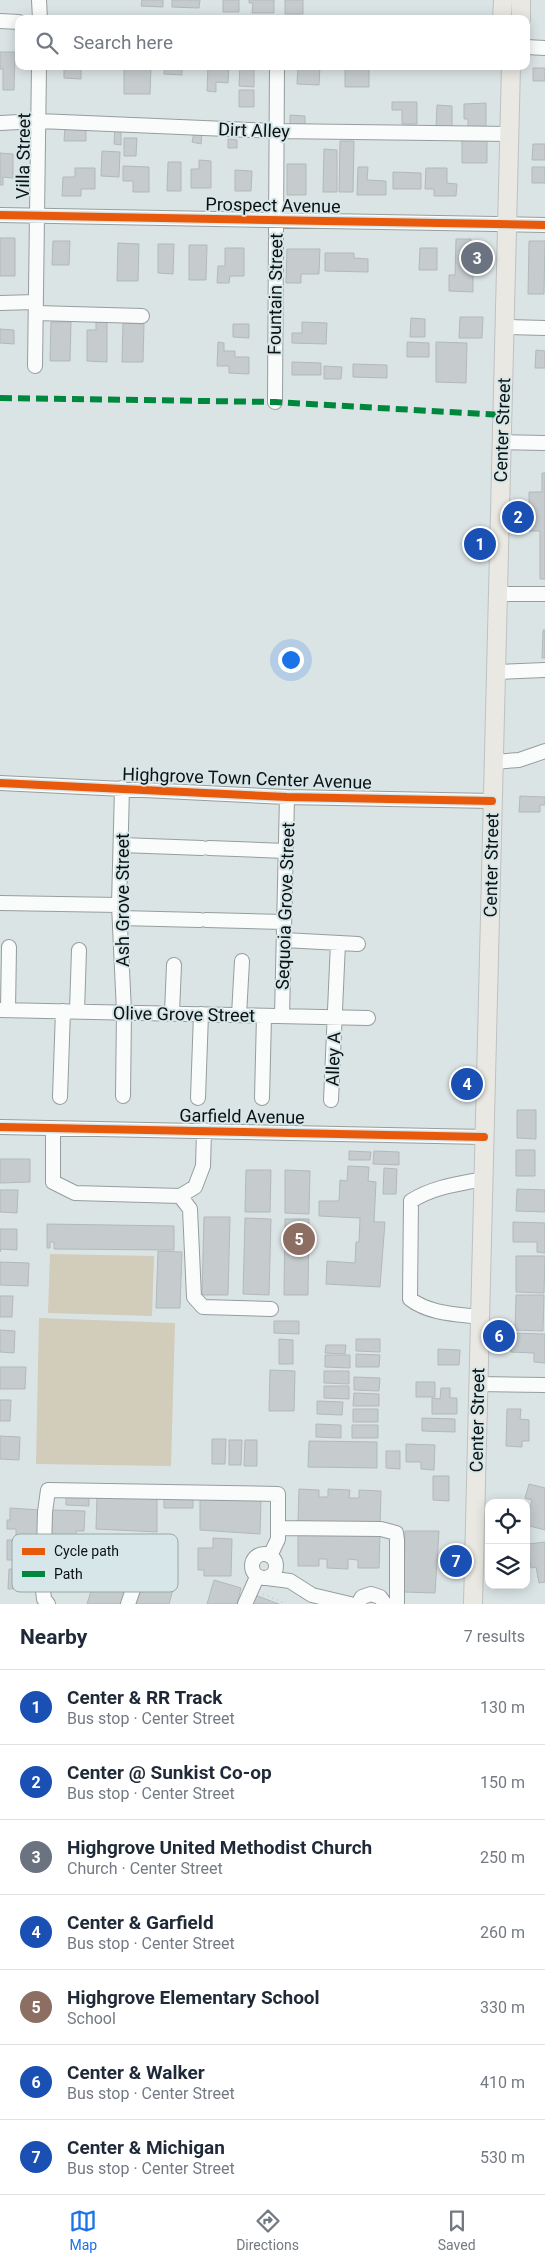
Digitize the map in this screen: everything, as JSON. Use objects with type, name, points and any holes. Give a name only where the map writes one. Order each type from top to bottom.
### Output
[{"type":"main road","points":[[502,15],[503,0]]},
{"type":"main road","points":[[521,0],[521,15]]},
{"type":"main road","name":"Center Street","points":[[473,1604],[511,70]]},
{"type":"street","points":[[39,0],[40,15]]},
{"type":"street","points":[[0,21],[15,22]]},
{"type":"street","points":[[530,47],[545,48]]},
{"type":"street","name":"Villa Street","points":[[35,366],[39,70]]},
{"type":"street","name":"Fountain Street","points":[[275,402],[277,70]]},
{"type":"street","name":"Dirt Alley","points":[[0,123],[38,121],[276,131],[509,134]]},
{"type":"street","name":"Prospect Avenue","points":[[0,215],[545,225]]},
{"type":"street","points":[[0,303],[142,316]]},
{"type":"street","points":[[504,328],[545,328]]},
{"type":"street","points":[[501,442],[545,443]]},
{"type":"street","points":[[498,594],[545,594]]},
{"type":"street","points":[[496,672],[545,670]]},
{"type":"street","points":[[493,762],[519,760],[545,750]]},
{"type":"street","name":"Highgrove Town Center Avenue","points":[[0,783],[288,797],[492,801]]},
{"type":"street","name":"Ash Grove Street","points":[[122,788],[120,912],[124,1012],[123,1096]]},
{"type":"street","name":"Sequoia Grove Street","points":[[282,1016],[288,797]]},
{"type":"street","points":[[121,845],[286,851]]},
{"type":"street","points":[[0,903],[203,920],[284,922]]},
{"type":"street","points":[[284,940],[358,944]]},
{"type":"street","name":"Alley A","points":[[331,1100],[338,943]]},
{"type":"street","points":[[4,1010],[9,947]]},
{"type":"street","points":[[77,1011],[79,950]]},
{"type":"street","points":[[239,1015],[242,961]]},
{"type":"street","points":[[172,1013],[174,965]]},
{"type":"street","name":"Olive Grove Street","points":[[4,1010],[368,1018]]},
{"type":"street","points":[[60,1097],[63,1011]]},
{"type":"street","points":[[198,1098],[201,1014]]},
{"type":"street","points":[[262,1098],[264,1016]]},
{"type":"street","name":"Garfield Avenue","points":[[0,1127],[484,1137]]},
{"type":"street","points":[[53,1128],[53,1182],[75,1193],[180,1196],[195,1187],[203,1166],[204,1130]]},
{"type":"street","points":[[480,1317],[444,1313],[420,1307],[410,1299],[412,1201],[430,1191],[483,1179]]},
{"type":"street","points":[[180,1196],[190,1209],[194,1297],[204,1307],[271,1310]]},
{"type":"street","points":[[478,1384],[545,1385]]},
{"type":"street","points":[[45,1534],[48,1490],[278,1494],[278,1533],[273,1559],[274,1574],[254,1588]]},
{"type":"street","points":[[278,1533],[381,1529],[396,1533],[397,1604]]},
{"type":"street","points":[[254,1588],[253,1560],[263,1554],[273,1559],[290,1581],[312,1595],[350,1604]]},
{"type":"street","points":[[254,1588],[290,1581]]},
{"type":"street","points":[[44,1592],[44,1599],[48,1604]]},
{"type":"street","points":[[128,1604],[132,1592]]},
{"type":"street","points":[[358,1604],[362,1597],[371,1594],[380,1596],[385,1604]]},
{"type":"path","points":[[254,1588],[286,1604]]},
{"type":"shaded area","points":[[50,1254],[154,1256],[152,1316],[48,1313]]},
{"type":"shaded area","points":[[39,1318],[175,1323],[171,1466],[36,1464]]},
{"type":"building","points":[[142,0],[163,0],[163,7],[141,6]]},
{"type":"building","points":[[172,0],[200,0],[199,8],[172,7]]},
{"type":"building","points":[[223,0],[239,0],[239,12],[223,12]]},
{"type":"building","points":[[249,0],[274,0],[274,13],[252,13],[253,3],[249,3]]},
{"type":"building","points":[[285,0],[303,0],[303,14],[285,14]]},
{"type":"building","points":[[0,52],[15,52],[14,90],[3,90],[3,69],[0,69]]},
{"type":"building","points":[[533,68],[545,68],[545,81],[533,81]]},
{"type":"building","points":[[64,70],[81,70],[81,79],[64,78]]},
{"type":"building","points":[[124,70],[151,70],[150,94],[124,94]]},
{"type":"building","points":[[164,70],[182,70],[182,75],[164,74]]},
{"type":"building","points":[[208,70],[229,70],[228,83],[216,82],[216,92],[207,91]]},
{"type":"building","points":[[240,70],[254,70],[254,87],[239,86]]},
{"type":"building","points":[[298,70],[320,70],[319,85],[297,84]]},
{"type":"building","points":[[345,70],[369,70],[369,87],[345,87]]},
{"type":"building","points":[[239,90],[254,90],[254,107],[239,107]]},
{"type":"building","points":[[392,102],[417,102],[417,124],[402,124],[402,110],[392,110]]},
{"type":"building","points":[[486,103],[486,130],[468,130],[468,119],[464,119],[464,104]]},
{"type":"building","points":[[437,105],[452,106],[452,127],[436,127]]},
{"type":"building","points":[[290,115],[305,116],[305,126],[290,125]]},
{"type":"building","points":[[65,126],[86,126],[86,141],[64,141]]},
{"type":"building","points":[[115,128],[121,129],[121,145],[114,144]]},
{"type":"building","points":[[194,133],[202,134],[201,144],[192,142]]},
{"type":"building","points":[[124,138],[137,138],[136,156],[124,156]]},
{"type":"building","points":[[228,139],[237,140],[237,148],[228,148]]},
{"type":"building","points":[[462,139],[487,139],[487,163],[462,163]]},
{"type":"building","points":[[340,141],[354,141],[353,192],[339,192]]},
{"type":"building","points":[[533,144],[545,144],[545,160],[532,160]]},
{"type":"building","points":[[324,149],[337,150],[337,192],[323,192]]},
{"type":"building","points":[[102,151],[120,152],[119,177],[101,176]]},
{"type":"building","points":[[0,153],[13,154],[13,178],[3,177],[3,185],[0,185]]},
{"type":"building","points":[[199,160],[211,161],[211,188],[191,188],[191,169],[199,169]]},
{"type":"building","points":[[168,162],[181,162],[181,191],[167,191]]},
{"type":"building","points":[[287,164],[306,164],[306,195],[287,195]]},
{"type":"building","points":[[123,166],[149,167],[149,192],[133,192],[133,181],[123,181]]},
{"type":"building","points":[[358,167],[368,167],[367,180],[386,181],[386,195],[357,195]]},
{"type":"building","points":[[532,167],[545,167],[545,183],[532,183]]},
{"type":"building","points":[[75,168],[95,168],[95,189],[81,189],[81,196],[62,196],[63,177],[75,177]]},
{"type":"building","points":[[426,168],[447,168],[447,183],[457,184],[456,196],[434,196],[434,189],[425,189]]},
{"type":"building","points":[[235,170],[252,171],[251,191],[235,191]]},
{"type":"building","points":[[393,172],[421,173],[421,189],[393,189]]},
{"type":"building","points":[[0,238],[15,238],[15,276],[0,276]]},
{"type":"building","points":[[456,239],[471,239],[471,244],[478,244],[478,257],[483,257],[482,270],[473,270],[473,292],[449,291],[449,275],[455,275]]},
{"type":"building","points":[[53,241],[70,241],[69,265],[52,265]]},
{"type":"building","points":[[529,241],[545,241],[544,294],[528,294]]},
{"type":"building","points":[[118,243],[139,244],[138,281],[117,281]]},
{"type":"building","points":[[158,244],[174,244],[173,274],[158,273]]},
{"type":"building","points":[[189,245],[207,245],[206,280],[189,280]]},
{"type":"building","points":[[225,248],[244,248],[244,276],[230,276],[229,283],[217,283],[218,266],[225,266]]},
{"type":"building","points":[[420,248],[437,248],[437,270],[419,270]]},
{"type":"building","points":[[287,249],[320,249],[319,274],[301,274],[301,283],[286,283]]},
{"type":"building","points":[[325,253],[354,253],[354,258],[368,259],[368,272],[325,271]]},
{"type":"building","points":[[460,317],[483,317],[482,338],[459,338]]},
{"type":"building","points":[[411,318],[425,319],[425,337],[410,337]]},
{"type":"building","points":[[51,322],[71,322],[70,361],[50,361]]},
{"type":"building","points":[[96,322],[107,322],[107,362],[87,361],[87,330],[96,330]]},
{"type":"building","points":[[302,322],[327,323],[326,344],[292,343],[292,333],[302,333]]},
{"type":"building","points":[[123,323],[144,324],[143,362],[122,362]]},
{"type":"building","points":[[233,324],[249,324],[249,338],[233,337]]},
{"type":"building","points":[[0,329],[14,330],[14,344],[0,343]]},
{"type":"building","points":[[218,342],[224,343],[224,351],[235,351],[235,357],[249,357],[249,374],[229,373],[229,366],[217,366]]},
{"type":"building","points":[[407,342],[429,343],[429,357],[407,357]]},
{"type":"building","points":[[436,342],[467,343],[466,383],[436,382]]},
{"type":"building","points":[[536,350],[545,351],[545,368],[535,368]]},
{"type":"building","points":[[292,362],[321,363],[321,375],[292,375]]},
{"type":"building","points":[[353,364],[387,365],[387,378],[353,377]]},
{"type":"building","points":[[324,366],[342,367],[341,379],[324,379]]},
{"type":"building","points":[[542,473],[545,473],[545,579],[540,579],[540,531],[529,531],[529,492],[542,492]]},
{"type":"building","points":[[543,630],[545,630],[545,658],[542,658]]},
{"type":"building","points":[[520,796],[545,797],[545,805],[540,805],[540,812],[519,812]]},
{"type":"building","points":[[517,1110],[536,1110],[536,1139],[517,1138]]},
{"type":"building","points":[[516,1150],[535,1150],[535,1176],[516,1176]]},
{"type":"building","points":[[349,1151],[371,1152],[370,1160],[349,1160]]},
{"type":"building","points":[[374,1151],[399,1152],[399,1165],[373,1164]]},
{"type":"building","points":[[0,1159],[30,1159],[30,1182],[0,1183]]},
{"type":"building","points":[[348,1166],[369,1167],[368,1181],[376,1182],[374,1222],[385,1222],[380,1287],[326,1284],[327,1261],[355,1263],[356,1242],[359,1242],[360,1218],[319,1216],[319,1201],[339,1201],[340,1180],[347,1181]]},
{"type":"building","points":[[384,1168],[397,1169],[396,1194],[383,1194]]},
{"type":"building","points":[[246,1170],[271,1170],[270,1212],[245,1212]]},
{"type":"building","points":[[285,1170],[310,1171],[309,1214],[285,1213]]},
{"type":"building","points":[[517,1189],[545,1190],[545,1212],[516,1211]]},
{"type":"building","points":[[0,1190],[18,1190],[17,1213],[0,1212]]},
{"type":"building","points":[[204,1217],[230,1217],[228,1295],[202,1295]]},
{"type":"building","points":[[245,1218],[271,1219],[269,1295],[243,1294]]},
{"type":"building","points":[[285,1219],[309,1219],[308,1295],[284,1295]]},
{"type":"building","points":[[513,1222],[545,1223],[545,1253],[537,1252],[537,1242],[513,1242]]},
{"type":"building","points":[[47,1224],[174,1226],[174,1250],[54,1249],[54,1242],[50,1242],[50,1248],[47,1248]]},
{"type":"building","points":[[0,1229],[17,1229],[17,1250],[1,1249],[0,1252]]},
{"type":"building","points":[[158,1251],[182,1252],[180,1308],[156,1308]]},
{"type":"building","points":[[516,1256],[545,1256],[544,1293],[516,1292]]},
{"type":"building","points":[[0,1262],[29,1263],[28,1286],[0,1285]]},
{"type":"building","points":[[516,1295],[544,1295],[543,1331],[515,1330]]},
{"type":"building","points":[[0,1296],[13,1296],[12,1317],[0,1317]]},
{"type":"building","points":[[274,1321],[299,1321],[299,1334],[274,1333]]},
{"type":"building","points":[[0,1330],[15,1331],[14,1353],[0,1352]]},
{"type":"building","points":[[511,1333],[545,1334],[545,1363],[534,1362],[534,1353],[511,1352]]},
{"type":"building","points":[[279,1339],[293,1340],[293,1364],[279,1364]]},
{"type":"building","points":[[356,1339],[380,1339],[380,1352],[356,1351]]},
{"type":"building","points":[[326,1345],[346,1345],[345,1354],[325,1353]]},
{"type":"building","points":[[438,1349],[460,1350],[459,1365],[438,1365]]},
{"type":"building","points":[[356,1354],[380,1355],[379,1367],[356,1367]]},
{"type":"building","points":[[325,1355],[350,1355],[350,1368],[325,1367]]},
{"type":"building","points":[[0,1367],[26,1367],[25,1389],[0,1389]]},
{"type":"building","points":[[270,1370],[295,1371],[294,1411],[269,1411]]},
{"type":"building","points":[[324,1371],[349,1371],[349,1384],[324,1383]]},
{"type":"building","points":[[354,1377],[380,1378],[379,1391],[354,1390]]},
{"type":"building","points":[[416,1382],[435,1382],[435,1397],[416,1397]]},
{"type":"building","points":[[324,1386],[349,1386],[349,1399],[324,1398]]},
{"type":"building","points":[[441,1388],[450,1388],[450,1398],[457,1398],[457,1414],[432,1414],[432,1398],[440,1399]]},
{"type":"building","points":[[354,1393],[379,1394],[379,1406],[353,1406]]},
{"type":"building","points":[[0,1400],[11,1400],[10,1421],[0,1421]]},
{"type":"building","points":[[317,1401],[343,1402],[342,1415],[317,1414]]},
{"type":"building","points":[[353,1409],[378,1409],[378,1422],[353,1422]]},
{"type":"building","points":[[507,1409],[521,1409],[520,1419],[529,1420],[529,1441],[522,1441],[522,1447],[506,1446]]},
{"type":"building","points":[[422,1418],[455,1419],[455,1432],[422,1431]]},
{"type":"building","points":[[316,1424],[341,1425],[341,1438],[316,1437]]},
{"type":"building","points":[[352,1425],[378,1425],[378,1438],[352,1438]]},
{"type":"building","points":[[0,1436],[20,1437],[19,1460],[0,1459]]},
{"type":"building","points":[[212,1439],[226,1439],[225,1464],[212,1464]]},
{"type":"building","points":[[229,1440],[242,1440],[241,1465],[229,1465]]},
{"type":"building","points":[[245,1440],[257,1440],[257,1466],[244,1466]]},
{"type":"building","points":[[309,1441],[377,1442],[377,1468],[308,1467]]},
{"type":"building","points":[[406,1444],[435,1445],[434,1470],[421,1469],[421,1462],[406,1462]]},
{"type":"building","points":[[386,1451],[400,1451],[400,1469],[386,1468]]},
{"type":"building","points":[[433,1476],[449,1476],[449,1501],[433,1500]]},
{"type":"building","points":[[529,1484],[545,1488],[545,1530],[530,1526],[532,1500],[525,1498]]},
{"type":"building","points":[[299,1489],[319,1490],[319,1497],[328,1497],[328,1489],[350,1490],[349,1498],[359,1498],[359,1490],[381,1491],[380,1524],[298,1521]]},
{"type":"building","points":[[97,1496],[157,1497],[157,1532],[96,1529]]},
{"type":"building","points":[[66,1497],[89,1497],[89,1506],[66,1505]]},
{"type":"building","points":[[200,1498],[261,1499],[260,1534],[200,1530]]},
{"type":"building","points":[[164,1499],[193,1499],[193,1508],[164,1508]]},
{"type":"building","points":[[10,1508],[40,1510],[39,1534],[16,1534],[16,1529],[7,1529],[7,1520],[10,1520]]},
{"type":"building","points":[[52,1510],[85,1511],[84,1531],[76,1531],[76,1534],[51,1534]]},
{"type":"building","points":[[405,1531],[439,1531],[435,1593],[404,1592]]},
{"type":"building","points":[[298,1534],[380,1535],[379,1568],[358,1568],[358,1560],[348,1559],[348,1569],[327,1568],[327,1559],[319,1559],[319,1566],[298,1566]]},
{"type":"building","points":[[213,1538],[232,1539],[231,1576],[204,1576],[204,1570],[198,1570],[198,1548],[213,1548]]},
{"type":"building","points":[[7,1540],[12,1540],[12,1560],[7,1560]]},
{"type":"building","points":[[545,1542],[545,1582],[539,1583],[536,1567],[531,1568],[530,1544]]},
{"type":"building","points":[[9,1569],[12,1569],[12,1589],[8,1589]]},
{"type":"building","points":[[214,1580],[241,1588],[237,1604],[207,1604]]},
{"type":"building","points":[[91,1592],[127,1592],[123,1604],[87,1604]]},
{"type":"building","points":[[139,1592],[172,1592],[169,1604],[136,1604]]},
{"type":"building","points":[[255,1595],[279,1604],[252,1604]]},
{"type":"marked path","points":[[0,398],[275,402],[502,415]]},
{"type":"cycle path","points":[[0,215],[545,225]]},
{"type":"cycle path","points":[[0,783],[287,797],[492,801]]},
{"type":"cycle path","points":[[0,1127],[484,1137]]},
{"type":"place","name":"Highgrove United Methodist Church","points":[[477,258]]},
{"type":"place","name":"Center @ Sunkist Co-op","points":[[518,517]]},
{"type":"place","name":"Center & RR Track","points":[[480,544]]},
{"type":"place","name":"Center & Garfield","points":[[467,1084]]},
{"type":"place","name":"Highgrove Elementary School","points":[[299,1239]]},
{"type":"place","name":"Center & Walker","points":[[499,1336]]},
{"type":"place","name":"Center & Michigan","points":[[456,1561]]}]
